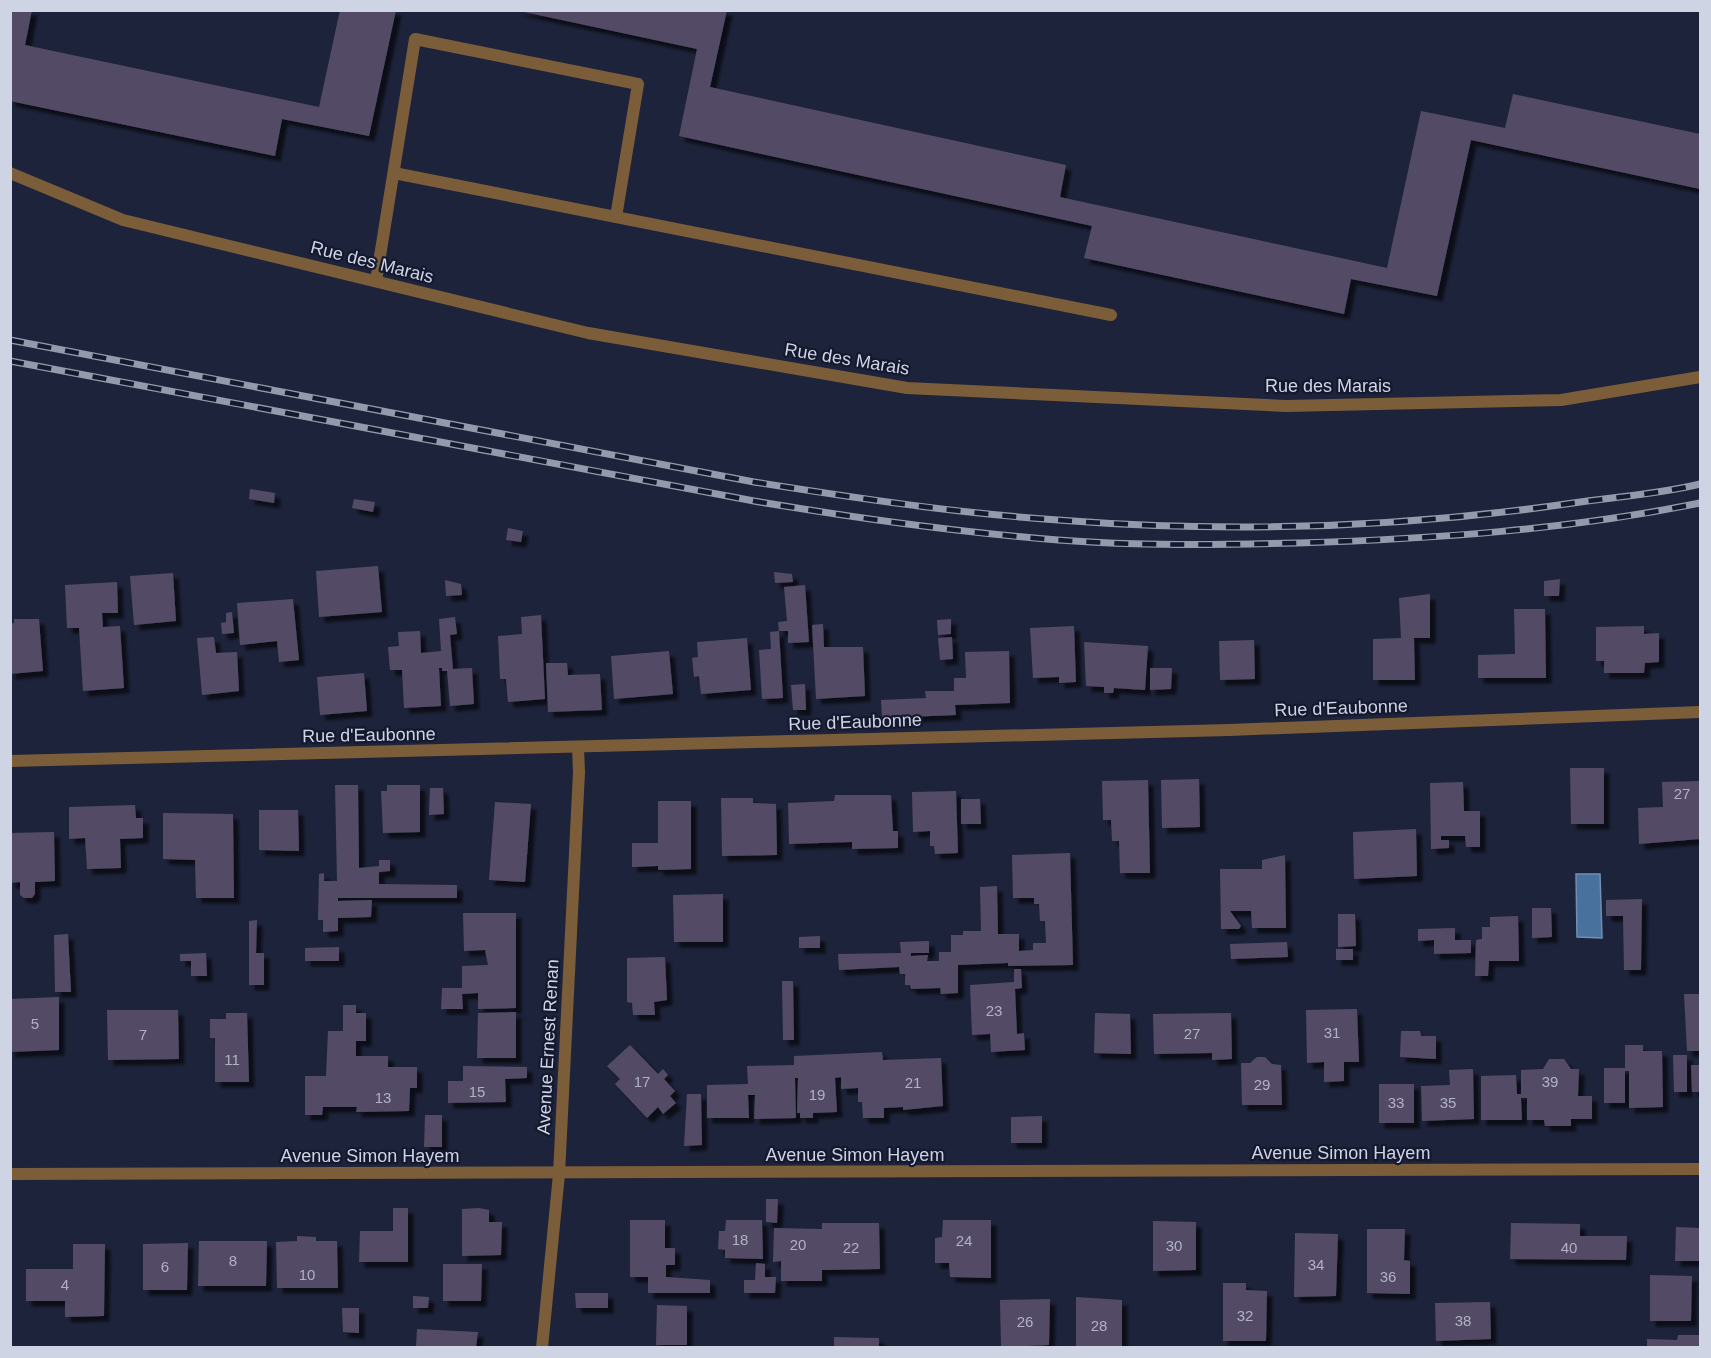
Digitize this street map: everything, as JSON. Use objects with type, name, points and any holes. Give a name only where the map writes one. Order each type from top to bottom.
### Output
[{"type":"street","points":[[376,281],[415,39],[638,84],[616,217]]},
{"type":"street","name":"Rue des Marais","points":[[10,173],[123,220],[588,333],[907,388],[1298,406],[1562,400],[1701,377]]},
{"type":"street","points":[[394,173],[1111,315]]},
{"type":"street","name":"Rue d'Eaubonne","points":[[10,760],[578,748],[1241,729],[1701,712]]},
{"type":"street","name":"Avenue Ernest Renan","points":[[542,1347],[559,1174],[578,748]]},
{"type":"street","name":"Avenue Simon Hayem","points":[[10,1174],[1701,1169]]},
{"type":"water","points":[[1576,874],[1600,874],[1602,938],[1577,937]]},
{"type":"building","points":[[10,10],[32,10],[25,45],[319,107],[340,10],[396,10],[369,136],[282,119],[275,156],[10,101]]},
{"type":"building","points":[[515,10],[727,10],[710,87],[1066,165],[1060,197],[1387,268],[1421,111],[1505,128],[1513,94],[1700,134],[1700,189],[1471,140],[1437,296],[1351,279],[1344,314],[1084,258],[1092,226],[679,136],[697,49]]},
{"type":"building","points":[[250,489],[275,493],[274,503],[249,499]]},
{"type":"building","points":[[354,499],[375,502],[373,512],[352,508]]},
{"type":"building","points":[[508,528],[523,531],[521,542],[506,540]]},
{"type":"building","points":[[378,566],[382,612],[319,617],[316,571]]},
{"type":"building","points":[[774,572],[792,574],[793,582],[775,583]]},
{"type":"building","points":[[173,573],[176,621],[134,625],[130,576]]},
{"type":"building","points":[[1560,579],[1559,596],[1544,596],[1544,581]]},
{"type":"building","points":[[445,580],[461,584],[462,595],[446,596]]},
{"type":"building","points":[[117,582],[118,613],[102,613],[103,627],[120,626],[124,688],[83,691],[79,628],[67,628],[65,585]]},
{"type":"building","points":[[805,585],[809,642],[788,643],[788,631],[779,631],[778,622],[787,621],[784,587]]},
{"type":"building","points":[[1430,594],[1430,638],[1414,638],[1415,680],[1373,680],[1373,639],[1401,638],[1399,598]]},
{"type":"building","points":[[293,599],[299,660],[279,662],[277,641],[240,645],[237,603]]},
{"type":"building","points":[[1514,609],[1545,609],[1546,678],[1478,678],[1478,655],[1515,654]]},
{"type":"building","points":[[232,612],[234,633],[222,634],[221,623],[226,622],[226,613]]},
{"type":"building","points":[[541,615],[545,699],[508,702],[506,679],[500,679],[498,636],[522,634],[521,617]]},
{"type":"building","points":[[455,617],[457,634],[450,635],[453,669],[472,668],[474,704],[450,706],[447,671],[439,668],[441,706],[404,708],[402,670],[390,670],[388,647],[399,646],[398,632],[420,631],[421,653],[441,651],[439,619]]},
{"type":"building","points":[[14,619],[39,619],[43,671],[10,674],[10,624],[14,623]]},
{"type":"building","points":[[951,619],[951,634],[938,635],[937,620]]},
{"type":"building","points":[[823,624],[824,647],[863,647],[865,696],[816,699],[812,625]]},
{"type":"building","points":[[1074,626],[1076,682],[1059,683],[1059,677],[1033,678],[1030,628]]},
{"type":"building","points":[[1644,626],[1644,634],[1659,633],[1659,662],[1645,663],[1644,673],[1604,673],[1604,661],[1596,661],[1596,627]]},
{"type":"building","points":[[779,631],[783,698],[762,699],[759,650],[771,649],[770,632]]},
{"type":"building","points":[[214,637],[216,653],[237,652],[239,691],[202,695],[197,638]]},
{"type":"building","points":[[952,637],[953,659],[940,660],[938,638]]},
{"type":"building","points":[[747,638],[751,690],[701,694],[699,676],[694,677],[692,658],[698,657],[697,642]]},
{"type":"building","points":[[1254,640],[1255,679],[1220,680],[1219,641]]},
{"type":"building","points":[[1084,642],[1148,646],[1145,690],[1114,688],[1113,693],[1104,693],[1104,687],[1086,686]]},
{"type":"building","points":[[669,651],[673,694],[614,699],[611,656]]},
{"type":"building","points":[[1009,651],[1010,703],[955,705],[956,715],[882,718],[881,700],[926,698],[925,691],[954,691],[954,678],[966,678],[965,652]]},
{"type":"building","points":[[546,663],[567,663],[568,675],[600,674],[602,710],[548,712]]},
{"type":"building","points":[[1150,668],[1172,668],[1171,689],[1150,690]]},
{"type":"building","points":[[364,673],[367,711],[320,715],[317,677]]},
{"type":"building","points":[[805,684],[806,710],[793,710],[791,685]]},
{"type":"building","points":[[1570,768],[1604,768],[1604,824],[1571,824]]},
{"type":"building","points":[[1199,779],[1200,827],[1162,828],[1161,780]]},
{"type":"building","points":[[1148,780],[1150,873],[1120,873],[1119,841],[1112,841],[1111,820],[1103,820],[1102,781]]},
{"type":"building","points":[[1700,781],[1700,839],[1639,844],[1638,808],[1663,807],[1662,782]]},
{"type":"building","points":[[1463,782],[1464,811],[1480,811],[1480,847],[1466,847],[1465,836],[1441,836],[1441,840],[1449,840],[1449,848],[1431,849],[1430,783]]},
{"type":"building","points":[[335,785],[358,785],[359,868],[379,866],[379,860],[390,860],[390,871],[379,872],[379,884],[457,885],[457,898],[338,898],[338,901],[372,900],[371,917],[338,918],[338,931],[323,932],[323,920],[318,920],[319,874],[324,873],[324,881],[337,881]]},
{"type":"building","points":[[387,785],[420,785],[420,832],[383,833],[381,791],[387,791]]},
{"type":"building","points":[[430,788],[443,788],[444,814],[429,815]]},
{"type":"building","points":[[956,791],[958,853],[935,854],[934,846],[930,846],[930,831],[913,832],[912,792]]},
{"type":"building","points":[[835,795],[891,795],[893,831],[898,831],[898,848],[852,849],[852,842],[789,844],[788,803],[834,801]]},
{"type":"building","points":[[721,798],[753,798],[753,803],[776,804],[777,855],[722,856]]},
{"type":"building","points":[[961,799],[980,799],[981,824],[961,824]]},
{"type":"building","points":[[658,801],[691,801],[691,869],[658,870],[658,866],[632,867],[632,843],[658,843]]},
{"type":"building","points":[[495,802],[531,804],[525,882],[489,880]]},
{"type":"building","points":[[135,805],[136,818],[143,818],[143,838],[120,839],[121,868],[87,869],[85,838],[69,839],[69,807]]},
{"type":"building","points":[[259,810],[298,810],[299,851],[259,850]]},
{"type":"building","points":[[163,813],[233,814],[234,898],[196,898],[195,860],[163,859]]},
{"type":"building","points":[[1416,829],[1417,876],[1354,879],[1353,832]]},
{"type":"building","points":[[54,832],[55,881],[35,882],[35,894],[32,898],[24,898],[20,895],[20,882],[10,883],[10,833]]},
{"type":"building","points":[[1070,853],[1073,965],[1008,966],[1008,963],[958,965],[958,993],[941,994],[940,988],[911,989],[910,985],[905,985],[905,974],[900,974],[899,967],[839,970],[838,954],[901,953],[900,942],[929,941],[929,953],[911,953],[911,956],[928,955],[927,961],[939,961],[939,952],[951,952],[951,935],[963,935],[963,931],[981,931],[980,887],[997,886],[998,934],[1019,934],[1019,951],[1033,950],[1033,943],[1046,943],[1045,921],[1040,921],[1039,904],[1034,904],[1034,898],[1013,898],[1012,855]]},
{"type":"building","points":[[1285,855],[1286,928],[1252,928],[1251,911],[1230,911],[1241,926],[1239,929],[1221,929],[1220,869],[1262,869],[1262,860]]},
{"type":"building","points":[[723,894],[723,942],[674,942],[673,895]]},
{"type":"building","points":[[1642,899],[1641,970],[1624,970],[1623,916],[1606,916],[1606,900]]},
{"type":"building","points":[[1532,908],[1551,908],[1552,937],[1532,938]]},
{"type":"building","points":[[463,913],[516,913],[516,1008],[478,1009],[478,993],[462,994],[463,1009],[441,1009],[442,988],[462,988],[462,966],[488,965],[485,950],[464,951]]},
{"type":"building","points":[[1338,914],[1355,914],[1356,946],[1338,947]]},
{"type":"building","points":[[1518,916],[1519,961],[1489,961],[1488,976],[1475,976],[1476,940],[1482,939],[1482,927],[1490,927],[1490,917]]},
{"type":"building","points":[[257,920],[256,953],[264,953],[264,985],[249,985],[249,921]]},
{"type":"building","points":[[1455,928],[1455,940],[1471,940],[1471,953],[1434,954],[1434,940],[1418,941],[1418,929]]},
{"type":"building","points":[[68,934],[71,992],[55,992],[54,935]]},
{"type":"building","points":[[820,936],[820,948],[799,948],[799,937]]},
{"type":"building","points":[[1287,942],[1288,957],[1231,959],[1230,944]]},
{"type":"building","points":[[339,947],[339,961],[305,961],[305,948]]},
{"type":"building","points":[[1336,949],[1353,949],[1353,960],[1336,960]]},
{"type":"building","points":[[206,953],[207,976],[191,976],[191,961],[180,961],[180,954]]},
{"type":"building","points":[[665,957],[667,1000],[654,1002],[655,1015],[633,1015],[632,1003],[627,1002],[627,958]]},
{"type":"building","points":[[1014,969],[1021,969],[1022,988],[1015,989],[1017,1034],[1024,1033],[1025,1050],[991,1052],[990,1034],[972,1035],[970,985],[1014,982]]},
{"type":"building","points":[[782,981],[793,981],[794,1040],[783,1040]]},
{"type":"building","points":[[1684,994],[1700,994],[1700,1051],[1687,1051]]},
{"type":"building","points":[[59,997],[59,1050],[10,1052],[10,999]]},
{"type":"building","points":[[343,1005],[356,1005],[356,1013],[366,1013],[366,1041],[356,1041],[356,1056],[388,1056],[388,1067],[417,1067],[417,1088],[410,1088],[409,1111],[356,1112],[357,1107],[323,1107],[322,1115],[305,1115],[305,1076],[326,1076],[328,1031],[343,1031]]},
{"type":"building","points":[[1357,1009],[1359,1062],[1344,1062],[1344,1081],[1324,1082],[1324,1062],[1307,1063],[1306,1010]]},
{"type":"building","points":[[107,1010],[178,1010],[179,1059],[108,1060]]},
{"type":"building","points":[[516,1012],[516,1058],[477,1058],[478,1013]]},
{"type":"building","points":[[226,1013],[247,1013],[249,1082],[215,1082],[215,1038],[210,1038],[210,1019],[226,1019]]},
{"type":"building","points":[[1095,1013],[1130,1014],[1131,1054],[1094,1053]]},
{"type":"building","points":[[1231,1013],[1232,1059],[1212,1060],[1212,1053],[1154,1054],[1153,1014]]},
{"type":"building","points":[[1401,1031],[1420,1031],[1421,1036],[1436,1036],[1436,1059],[1400,1057]]},
{"type":"building","points":[[630,1045],[658,1074],[663,1069],[668,1075],[664,1079],[675,1091],[670,1096],[676,1103],[663,1114],[658,1107],[647,1118],[615,1084],[620,1079],[607,1066]]},
{"type":"building","points":[[1625,1045],[1643,1045],[1643,1051],[1662,1051],[1663,1107],[1629,1108],[1629,1071],[1625,1071],[1625,1103],[1604,1103],[1604,1068],[1625,1068]]},
{"type":"building","points":[[882,1052],[883,1060],[941,1058],[943,1106],[903,1110],[903,1107],[884,1108],[884,1118],[863,1118],[862,1102],[858,1102],[858,1088],[841,1089],[841,1077],[835,1078],[837,1112],[813,1113],[813,1118],[800,1118],[800,1113],[797,1113],[798,1078],[795,1078],[796,1118],[754,1119],[755,1095],[748,1095],[749,1118],[707,1118],[707,1085],[748,1084],[747,1066],[794,1065],[794,1056]]},
{"type":"building","points":[[1673,1055],[1687,1055],[1687,1092],[1674,1092]]},
{"type":"building","points":[[1257,1057],[1265,1057],[1272,1064],[1281,1065],[1282,1105],[1242,1105],[1241,1063],[1250,1063]]},
{"type":"building","points":[[1549,1059],[1564,1059],[1571,1069],[1579,1069],[1578,1096],[1592,1096],[1592,1119],[1571,1119],[1571,1126],[1545,1126],[1544,1120],[1527,1120],[1527,1098],[1521,1098],[1522,1120],[1481,1120],[1481,1076],[1516,1075],[1517,1094],[1521,1094],[1521,1070],[1543,1069]]},
{"type":"building","points":[[1691,1065],[1700,1065],[1700,1092],[1692,1092]]},
{"type":"building","points":[[463,1066],[527,1067],[527,1078],[505,1079],[506,1102],[448,1103],[448,1081],[463,1081]]},
{"type":"building","points":[[1473,1069],[1474,1119],[1422,1121],[1421,1086],[1450,1085],[1449,1070]]},
{"type":"building","points":[[1379,1084],[1414,1084],[1414,1123],[1379,1123]]},
{"type":"building","points":[[687,1094],[701,1094],[702,1145],[684,1146]]},
{"type":"building","points":[[425,1115],[442,1115],[442,1147],[424,1147]]},
{"type":"building","points":[[1042,1116],[1042,1143],[1011,1143],[1011,1117]]},
{"type":"building","points":[[766,1199],[778,1199],[777,1223],[766,1222]]},
{"type":"building","points":[[393,1208],[408,1208],[408,1262],[359,1262],[360,1231],[393,1231]]},
{"type":"building","points":[[462,1209],[489,1210],[489,1222],[502,1222],[501,1255],[462,1256]]},
{"type":"building","points":[[630,1220],[665,1220],[665,1248],[675,1248],[675,1265],[666,1265],[666,1277],[710,1280],[710,1293],[648,1293],[648,1277],[630,1277]]},
{"type":"building","points":[[726,1220],[762,1220],[763,1259],[725,1258],[725,1250],[718,1249],[719,1231],[725,1231]]},
{"type":"building","points":[[943,1220],[991,1220],[991,1278],[950,1277],[949,1263],[935,1263],[935,1238],[942,1237]]},
{"type":"building","points":[[1153,1221],[1196,1222],[1196,1270],[1153,1271]]},
{"type":"building","points":[[822,1223],[879,1223],[880,1269],[822,1270],[822,1281],[781,1281],[781,1261],[773,1262],[774,1228],[822,1229]]},
{"type":"building","points":[[1511,1223],[1580,1224],[1580,1236],[1627,1236],[1626,1260],[1510,1259]]},
{"type":"building","points":[[1676,1227],[1700,1228],[1700,1261],[1675,1261]]},
{"type":"building","points":[[1367,1229],[1405,1229],[1404,1260],[1410,1261],[1410,1294],[1367,1293]]},
{"type":"building","points":[[1295,1233],[1338,1234],[1336,1296],[1294,1297]]},
{"type":"building","points":[[297,1236],[316,1237],[316,1241],[337,1241],[338,1288],[277,1288],[276,1242],[297,1241]]},
{"type":"building","points":[[199,1241],[267,1241],[266,1286],[198,1286]]},
{"type":"building","points":[[188,1243],[187,1290],[143,1290],[143,1244]]},
{"type":"building","points":[[73,1244],[105,1244],[104,1316],[65,1317],[65,1301],[26,1301],[26,1269],[73,1269]]},
{"type":"building","points":[[756,1263],[765,1264],[765,1277],[776,1277],[775,1293],[744,1293],[744,1280],[755,1280]]},
{"type":"building","points":[[443,1264],[482,1264],[481,1301],[443,1301]]},
{"type":"building","points":[[1650,1275],[1692,1276],[1691,1321],[1650,1321]]},
{"type":"building","points":[[1223,1283],[1246,1283],[1246,1290],[1267,1291],[1266,1341],[1223,1341]]},
{"type":"building","points":[[575,1293],[608,1293],[608,1308],[576,1308]]},
{"type":"building","points":[[413,1296],[429,1297],[428,1308],[413,1308]]},
{"type":"building","points":[[1076,1297],[1122,1300],[1122,1347],[1076,1347]]},
{"type":"building","points":[[1050,1299],[1049,1345],[1001,1347],[1000,1300]]},
{"type":"building","points":[[1490,1302],[1491,1339],[1436,1341],[1435,1303]]},
{"type":"building","points":[[657,1305],[687,1306],[687,1345],[656,1345]]},
{"type":"building","points":[[342,1308],[359,1308],[359,1333],[343,1332]]},
{"type":"building","points":[[417,1329],[478,1332],[476,1347],[416,1347]]},
{"type":"building","points":[[1678,1335],[1700,1335],[1700,1347],[1647,1347],[1647,1339],[1677,1340]]},
{"type":"building","points":[[834,1337],[879,1338],[879,1347],[834,1347]]},
{"type":"railway","points":[[10,340],[754,482],[830,494],[1020,517],[1187,526],[1316,526],[1380,523],[1509,511],[1653,493],[1700,484]]},
{"type":"railway","points":[[10,361],[754,501],[906,524],[1058,540],[1207,545],[1398,539],[1550,526],[1700,503]]}]
